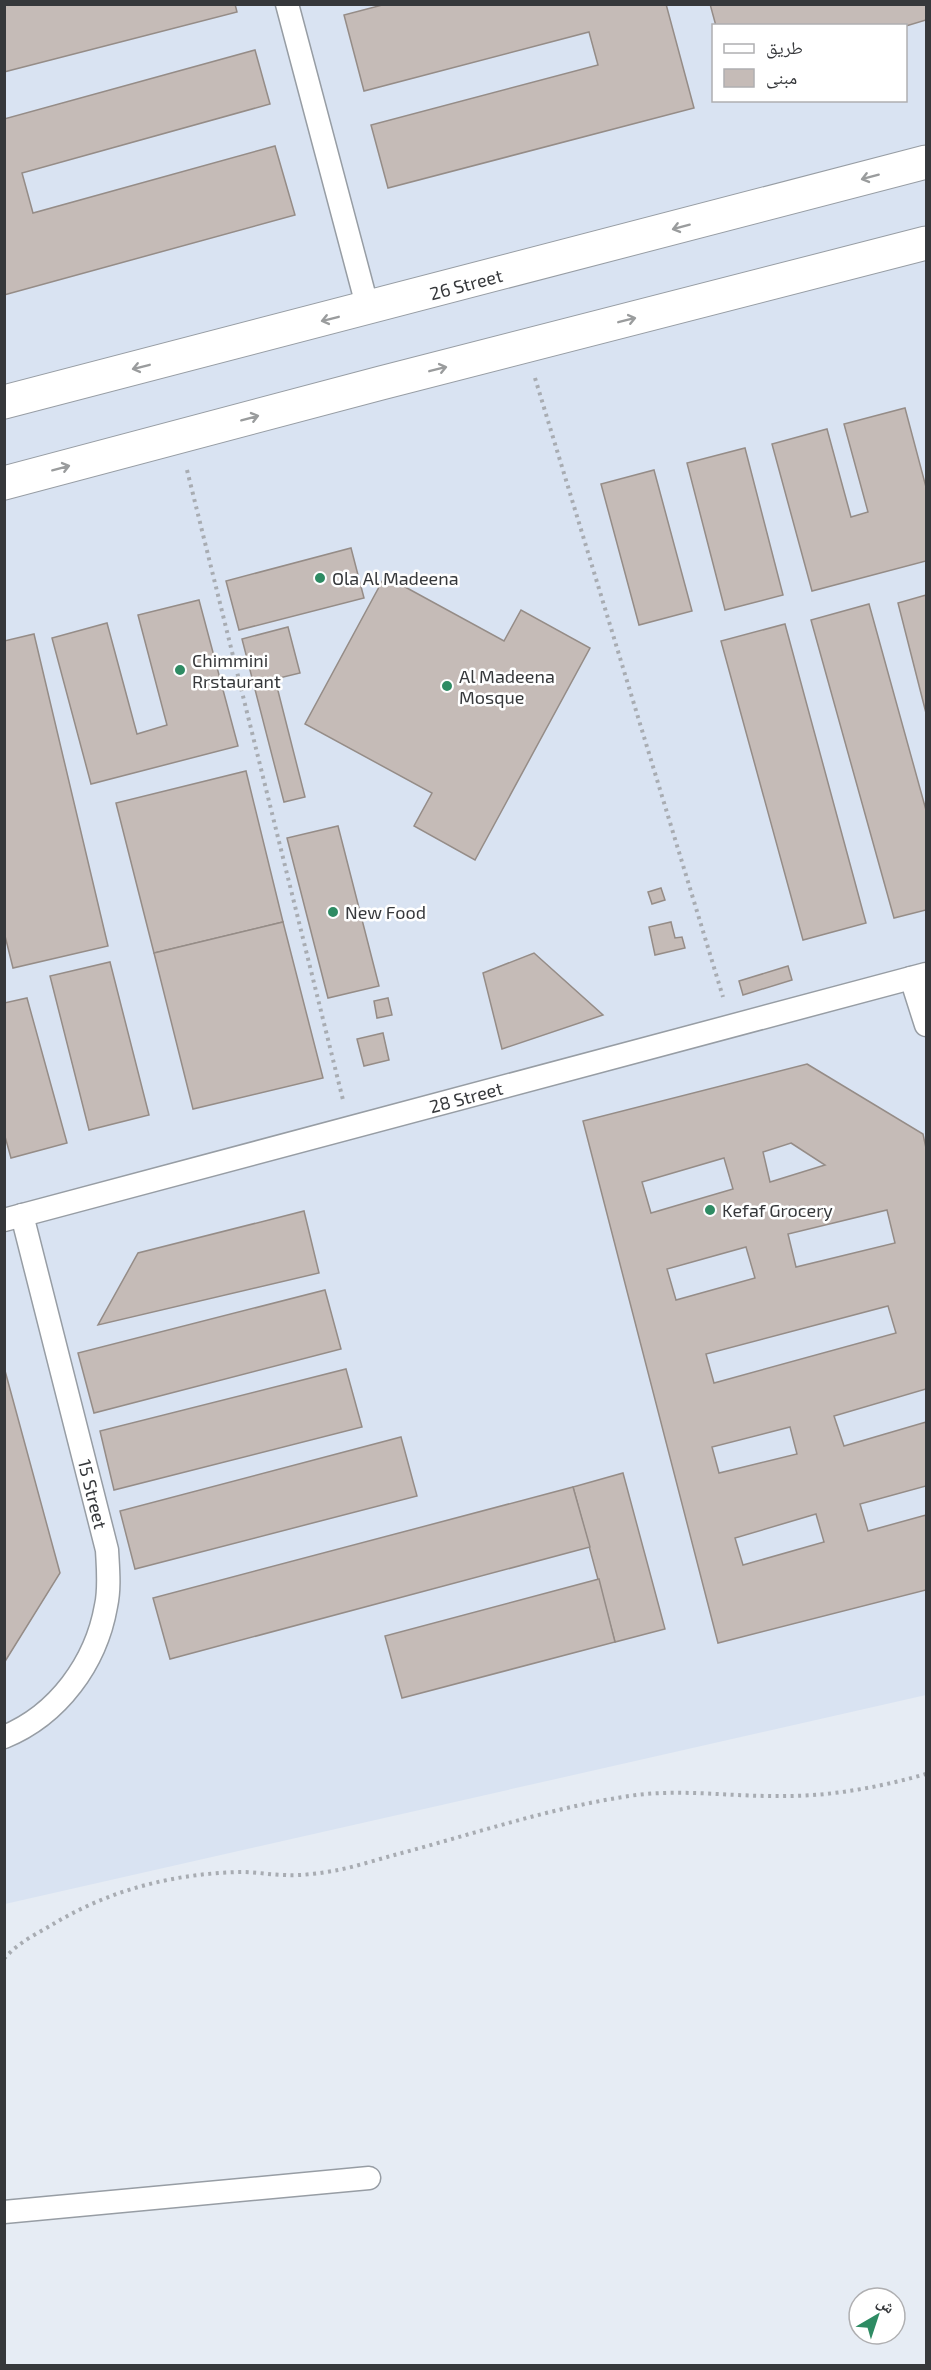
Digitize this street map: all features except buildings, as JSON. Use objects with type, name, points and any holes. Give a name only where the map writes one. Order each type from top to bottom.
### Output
[{"type":"street","name":"26 Street","points":[[4,402],[927,162]]},
{"type":"street","points":[[4,483],[927,243]]},
{"type":"lane","points":[[287,4],[368,309]]},
{"type":"lane","points":[[919,976],[927,1025]]},
{"type":"lane","name":"28 Street","points":[[13,1218],[919,976]]},
{"type":"lane","name":"15 Street","points":[[4,1737],[36,1720],[57,1702],[75,1681],[100,1632],[107,1605],[109,1578],[107,1550],[13,1218]]},
{"type":"lane","points":[[4,2212],[369,2178]]},
{"type":"path","points":[[526,346],[732,1026]]},
{"type":"path","points":[[178,437],[350,1128]]},
{"type":"path","points":[[4,1959],[37,1934],[74,1911],[115,1894],[158,1881],[201,1874],[245,1872],[287,1875],[338,1870],[590,1803],[638,1795],[686,1792],[785,1796],[826,1794],[887,1785],[927,1774]]},
{"type":"shaded area","points":[[4,5],[926,5],[926,1695],[5,1904]]},
{"type":"place","name":"Ola Al Madeena","points":[[320,578]]},
{"type":"place","name":"Chimmini Rrstaurant","points":[[180,670]]},
{"type":"place","name":"Al Madeena Mosque","points":[[447,686]]},
{"type":"place","name":"New Food","points":[[333,912]]},
{"type":"place","name":"Kefaf Grocery","points":[[710,1210]]}]
